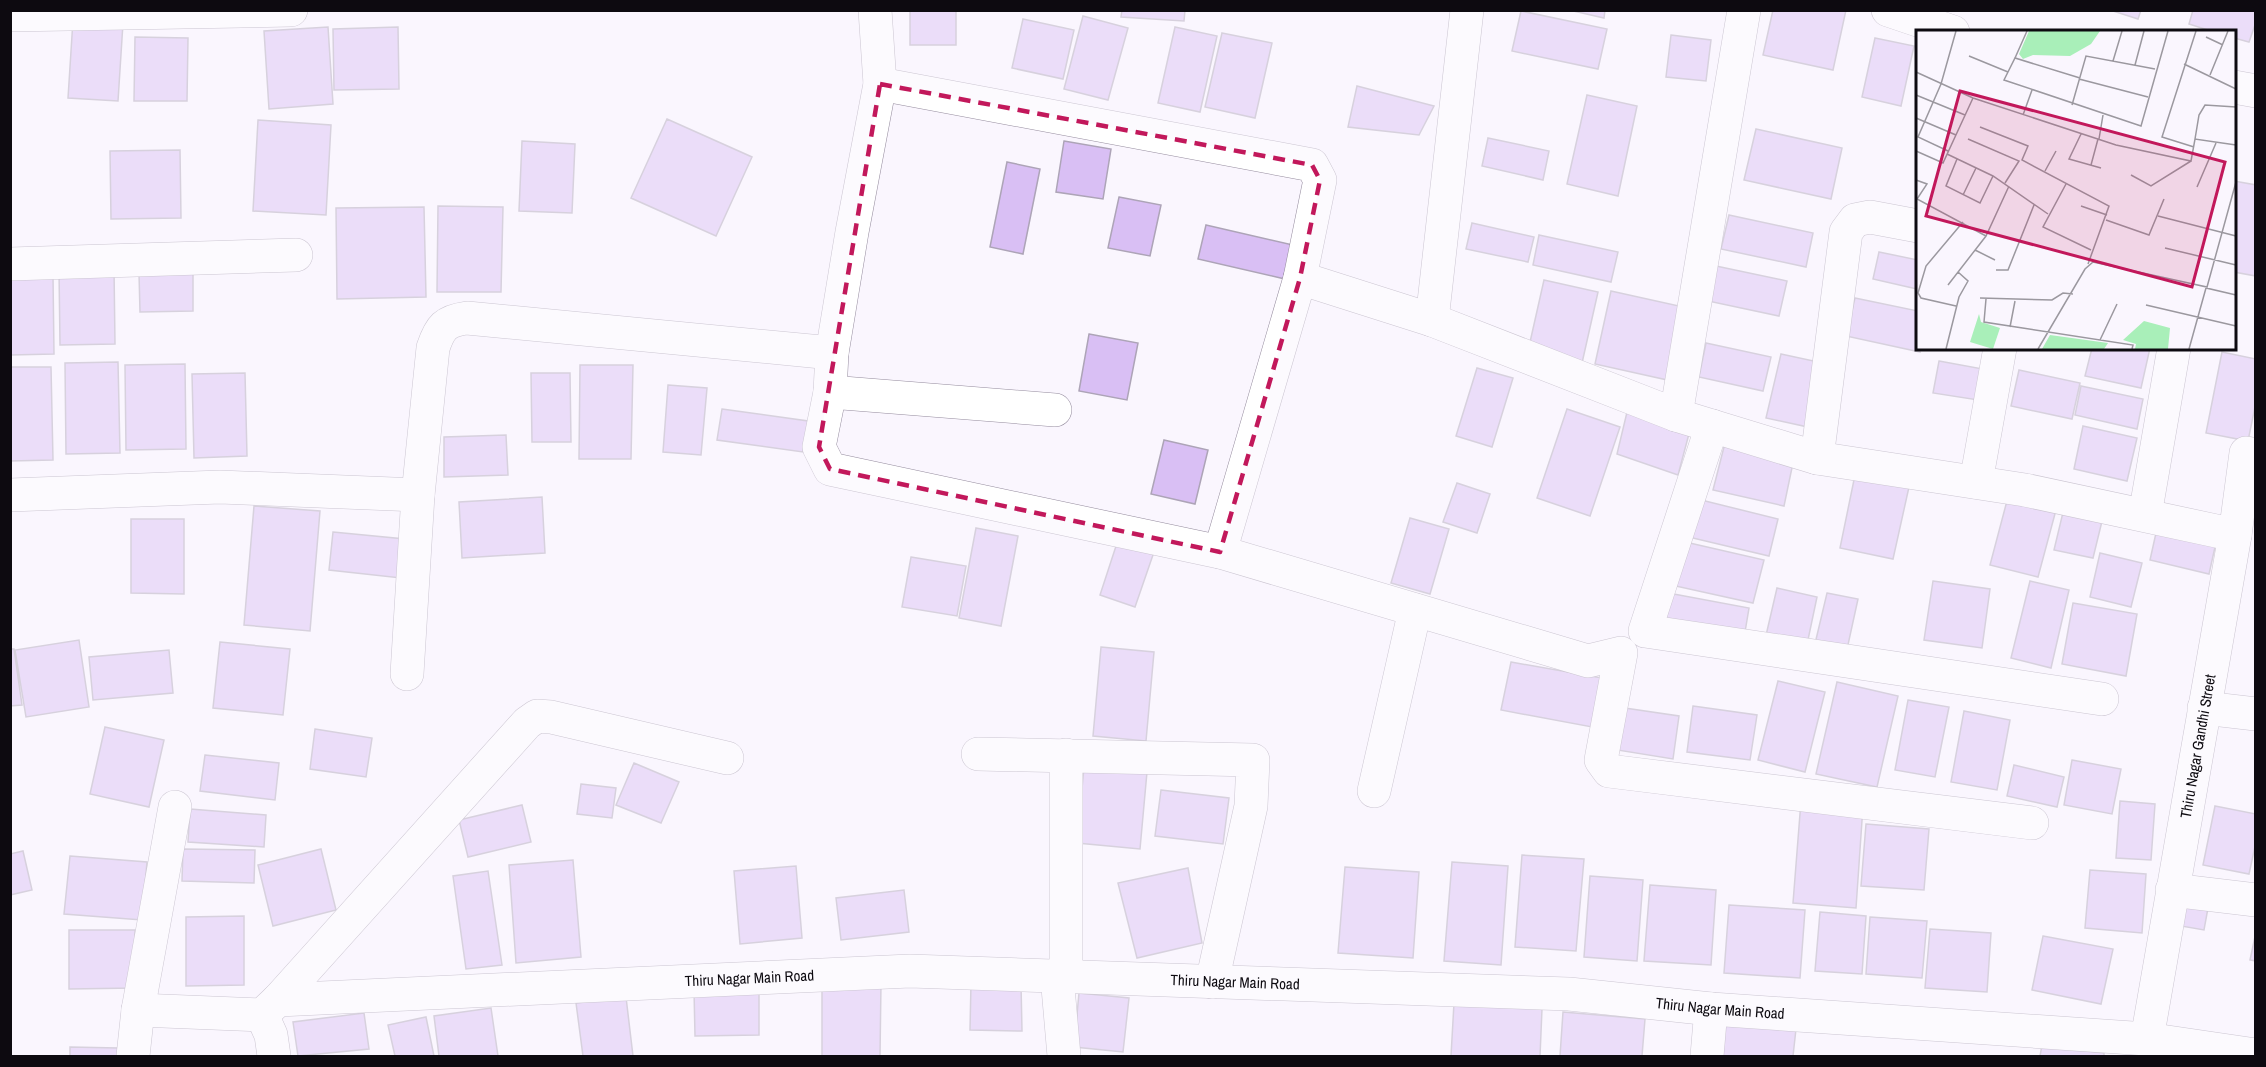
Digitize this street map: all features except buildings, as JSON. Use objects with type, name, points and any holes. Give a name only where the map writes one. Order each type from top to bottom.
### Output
[{"type":"street","points":[[10,15],[291,10]]},
{"type":"street","points":[[875,10],[880,84],[832,353],[830,392],[819,447],[830,470],[1220,552],[1588,662],[1621,653],[1602,744],[1601,760],[1609,771],[2032,823]]},
{"type":"street","points":[[1432,320],[1467,10]]},
{"type":"street","points":[[1676,415],[1744,10]]},
{"type":"street","points":[[1888,10],[1947,30]]},
{"type":"street","points":[[1962,30],[1970,10]]},
{"type":"street","points":[[880,84],[1312,165],[1320,180],[1300,278],[1220,552]]},
{"type":"street","points":[[2236,87],[2256,91]]},
{"type":"street","points":[[1817,458],[1846,232],[1855,220],[1870,217],[1916,226]]},
{"type":"street","points":[[10,264],[296,255]]},
{"type":"street","points":[[1300,278],[1432,320],[1676,415],[1817,458],[2025,489],[2145,515],[2240,555]]},
{"type":"street","points":[[408,659],[418,495],[433,348],[439,331],[452,320],[467,318],[832,353]]},
{"type":"street","points":[[1976,482],[2000,350]]},
{"type":"street","points":[[2145,515],[2174,350]]},
{"type":"street","points":[[830,392],[1055,410]]},
{"type":"street","points":[[1712,426],[1645,631],[2102,699]]},
{"type":"street","name":"Thiru Nagar Gandhi Street","points":[[2146,1039],[2204,708],[2240,555],[2251,454]]},
{"type":"street","points":[[10,495],[220,487],[418,495]]},
{"type":"street","points":[[1374,791],[1415,610]]},
{"type":"street","points":[[2204,708],[2256,714]]},
{"type":"street","points":[[274,1056],[270,1007],[527,723],[537,716],[551,717],[727,758]]},
{"type":"street","points":[[978,754],[1253,760],[1251,806],[1212,982]]},
{"type":"street","points":[[1064,1056],[1062,977],[1066,755]]},
{"type":"street","points":[[133,1056],[138,1010],[175,807]]},
{"type":"street","points":[[2172,890],[2256,900]]},
{"type":"street","name":"Thiru Nagar Main Road","points":[[138,1010],[270,1007],[910,971],[1569,994],[1711,1009],[2146,1039],[2256,1055]]},
{"type":"street","points":[[1707,1056],[1711,1009]]},
{"type":"highlighted area","points":[[880,84],[1312,165],[1320,180],[1300,278],[1220,552],[830,469],[819,447]]}]
